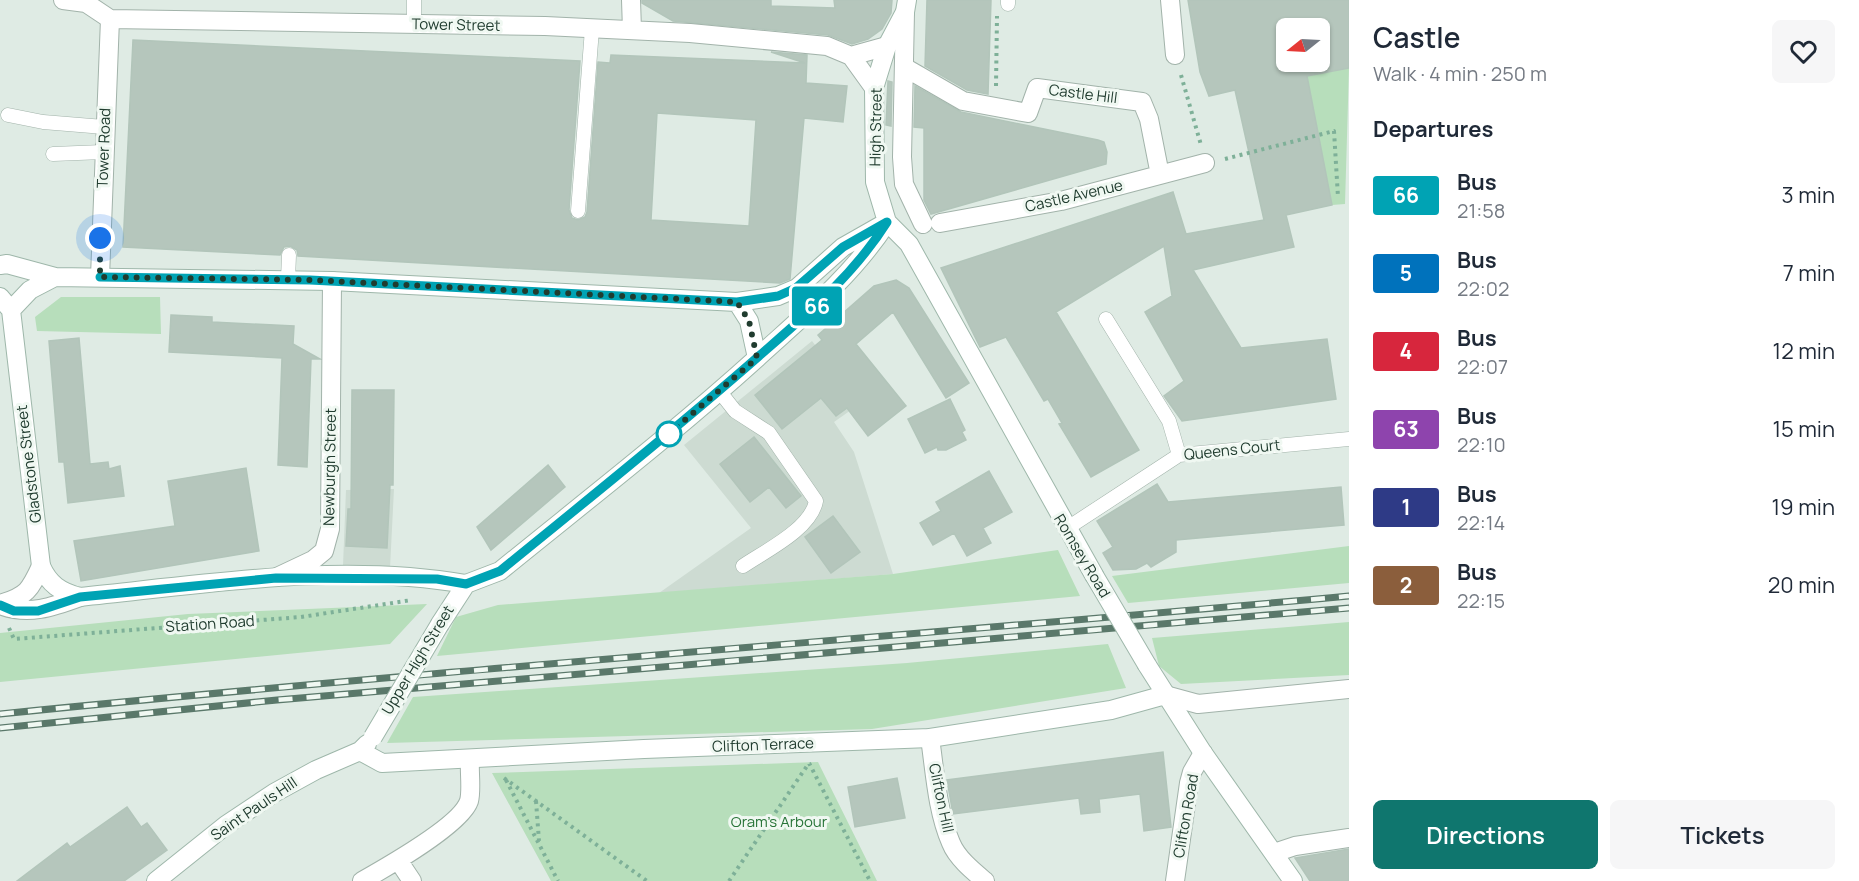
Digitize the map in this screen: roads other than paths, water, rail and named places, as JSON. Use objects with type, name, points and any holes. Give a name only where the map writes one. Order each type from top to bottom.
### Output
[{"type":"main road","points":[[63,0],[86,3],[110,19]]},
{"type":"main road","points":[[631,0],[632,30]]},
{"type":"main road","points":[[1170,0],[1175,55]]},
{"type":"main road","points":[[904,67],[906,6]]},
{"type":"main road","name":"High Street","points":[[887,222],[875,182],[874,88],[887,46],[906,6]]},
{"type":"main road","name":"Tower Street","points":[[110,19],[632,30],[827,46],[851,56]]},
{"type":"main road","name":"Tower Road","points":[[100,277],[104,127],[110,19]]},
{"type":"main road","points":[[874,88],[851,56],[887,46]]},
{"type":"main road","name":"Castle Hill","points":[[904,67],[963,101],[1028,113],[1037,88],[1142,102],[1149,119],[1160,176]]},
{"type":"main road","name":"Castle Avenue","points":[[904,67],[904,184],[932,223],[1061,201],[1205,163]]},
{"type":"main road","points":[[0,265],[16,266],[55,277],[288,279],[737,302],[778,296],[796,288],[843,247],[887,222]]},
{"type":"main road","points":[[2,609],[38,611],[80,597],[276,578],[437,579],[466,584],[500,571],[720,392],[813,310],[856,265],[887,222]]},
{"type":"main road","name":"Romsey Road","points":[[887,222],[909,244],[1066,529],[1165,695],[1293,881]]},
{"type":"main road","name":"Gladstone Street","points":[[41,566],[6,304],[55,277]]},
{"type":"main road","name":"Newburgh Street","points":[[276,578],[313,560],[324,551],[330,529],[332,281]]},
{"type":"main road","points":[[737,302],[749,321],[757,358]]},
{"type":"main road","points":[[41,566],[47,579],[57,588],[80,597]]},
{"type":"main road","points":[[2,609],[25,594],[41,566]]},
{"type":"main road","name":"Upper High Street","points":[[360,751],[373,737],[466,584]]},
{"type":"main road","points":[[1165,695],[1198,704],[1349,689]]},
{"type":"main road","name":"Clifton Terrace","points":[[360,751],[382,763],[644,749],[930,738],[1121,708],[1165,695]]},
{"type":"main road","name":"Clifton Hill","points":[[930,738],[938,790],[951,844],[967,866],[985,881]]},
{"type":"main road","name":"Saint Pauls Hill","points":[[156,881],[226,825],[274,793],[316,770],[360,751]]},
{"type":"main road","name":"Clifton Road","points":[[1175,881],[1189,783],[1192,772],[1203,753]]},
{"type":"main road","points":[[362,881],[398,860],[458,817],[469,801],[470,760]]},
{"type":"main road","points":[[1274,853],[1295,846],[1349,838]]},
{"type":"main road","points":[[398,860],[412,881]]},
{"type":"lane","points":[[414,0],[414,24]]},
{"type":"lane","points":[[578,211],[592,29]]},
{"type":"lane","points":[[8,115],[44,122],[104,127]]},
{"type":"lane","points":[[53,154],[104,152]]},
{"type":"lane","points":[[288,279],[289,255]]},
{"type":"lane","points":[[1106,320],[1170,421],[1179,454]]},
{"type":"lane","points":[[720,392],[735,411],[769,433],[816,501],[814,511],[789,536],[742,566]]},
{"type":"lane","name":"Queens Court","points":[[1066,529],[1179,454],[1349,439]]},
{"type":"railway","points":[[0,714],[337,682],[1349,596]]},
{"type":"railway","points":[[0,728],[277,700],[1349,608]]},
{"type":"park label","name":"Oram's Arbour","points":[[779,822]]}]
